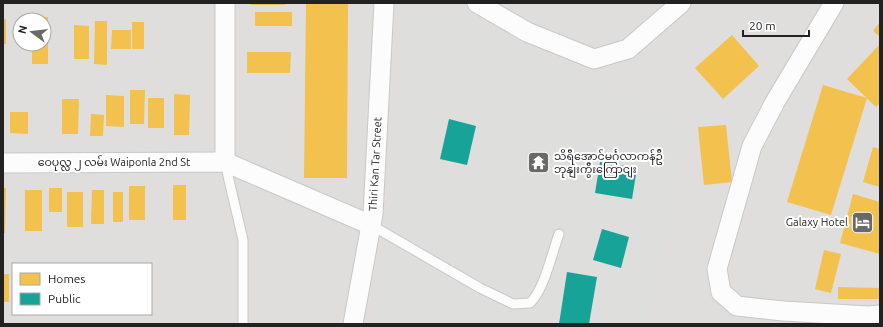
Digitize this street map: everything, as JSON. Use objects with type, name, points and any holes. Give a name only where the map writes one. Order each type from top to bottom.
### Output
[{"type":"street","points":[[225,3],[225,162],[371,225]]},
{"type":"street","name":"Thiri Kan Tar Street","points":[[352,324],[371,225],[373,206],[384,3]]},
{"type":"street","points":[[477,3],[527,32],[594,59],[628,50],[682,3]]},
{"type":"street","points":[[834,3],[752,146],[717,269],[721,292],[737,306],[868,316],[880,315]]},
{"type":"street","name":"ဝေပုလ္လ ၂ လမ်း Waiponla 2nd St","points":[[3,163],[225,162]]},
{"type":"lane","points":[[225,162],[243,240],[243,323]]},
{"type":"lane","points":[[371,225],[480,288],[513,304],[530,303],[535,298],[545,275],[559,234]]},
{"type":"shaded area","points":[[3,3],[880,3],[880,324],[3,324]]},
{"type":"shaded area","name":"သိရီအောင်မင်္ဂလာကန်ဦ ဘုနျးကွီးကြောငျး","points":[[404,12],[452,15],[688,133],[647,324],[373,324],[393,190]]},
{"type":"building: Homes","points":[[251,3],[285,3],[285,5],[251,5]]},
{"type":"building: Homes","points":[[306,3],[348,3],[347,178],[304,178]]},
{"type":"building: Homes","points":[[255,12],[292,12],[292,26],[255,26]]},
{"type":"building: Homes","points":[[3,19],[6,19],[6,44],[3,44]]},
{"type":"building: Homes","points":[[95,21],[107,21],[107,65],[94,64]]},
{"type":"building: Homes","points":[[132,22],[144,22],[144,49],[132,49]]},
{"type":"building: Homes","points":[[880,22],[880,37],[873,31]]},
{"type":"building: Homes","points":[[74,25],[89,26],[89,59],[74,59]]},
{"type":"building: Homes","points":[[112,30],[131,30],[131,49],[111,49]]},
{"type":"building: Homes","points":[[732,35],[759,66],[723,99],[695,68]]},
{"type":"building: Homes","points":[[879,45],[880,103],[876,107],[847,79]]},
{"type":"building: Homes","points":[[32,52],[48,52],[48,64],[32,64]]},
{"type":"building: Homes","points":[[247,52],[291,52],[290,73],[247,73]]},
{"type":"building: Homes","points":[[823,85],[867,98],[831,215],[787,202]]},
{"type":"building: Homes","points":[[130,90],[145,90],[144,124],[130,124]]},
{"type":"building: Homes","points":[[174,94],[190,95],[189,135],[174,135]]},
{"type":"building: Homes","points":[[106,95],[124,96],[124,127],[106,126]]},
{"type":"building: Homes","points":[[148,98],[164,98],[164,128],[148,128]]},
{"type":"building: Homes","points":[[62,99],[79,99],[78,134],[62,134]]},
{"type":"building: Homes","points":[[10,112],[28,112],[28,134],[10,133]]},
{"type":"building: Homes","points":[[91,114],[104,115],[103,136],[90,136]]},
{"type":"building: Homes","points":[[726,125],[732,182],[704,185],[698,127]]},
{"type":"building: Homes","points":[[873,147],[880,149],[880,187],[863,182]]},
{"type":"building: Homes","points":[[173,185],[186,185],[186,220],[173,220]]},
{"type":"building: Homes","points":[[129,186],[145,186],[145,220],[129,220]]},
{"type":"building: Homes","points":[[3,188],[6,188],[5,233],[3,233]]},
{"type":"building: Homes","points":[[49,188],[62,188],[62,212],[49,212]]},
{"type":"building: Homes","points":[[25,190],[42,190],[42,231],[25,231]]},
{"type":"building: Homes","points":[[92,190],[104,190],[104,224],[91,224]]},
{"type":"building: Homes","points":[[67,192],[83,192],[83,227],[67,227]]},
{"type":"building: Homes","points":[[113,192],[123,192],[123,222],[113,222]]},
{"type":"building: Homes","name":"Galaxy Hotel","points":[[853,194],[880,202],[880,254],[840,243]]},
{"type":"building: Homes","points":[[824,250],[841,254],[831,293],[815,289]]},
{"type":"building: Homes","points":[[3,274],[9,274],[9,302],[3,302]]},
{"type":"building: Homes","points":[[838,287],[880,288],[880,299],[838,299]]},
{"type":"building: Public","points":[[449,119],[476,126],[467,165],[440,159]]},
{"type":"building: Public","points":[[600,162],[637,168],[632,199],[595,193]]},
{"type":"building: Public","points":[[602,229],[629,237],[621,268],[593,260]]},
{"type":"building: Public","points":[[567,272],[597,277],[589,324],[559,324]]},
{"type":"place","name":"သိရီအောင်မင်္ဂလာကန်ဦ ဘုနျးကွီးကြောငျး","points":[[538,162]]},
{"type":"place","name":"Galaxy Hotel","points":[[863,222]]}]
